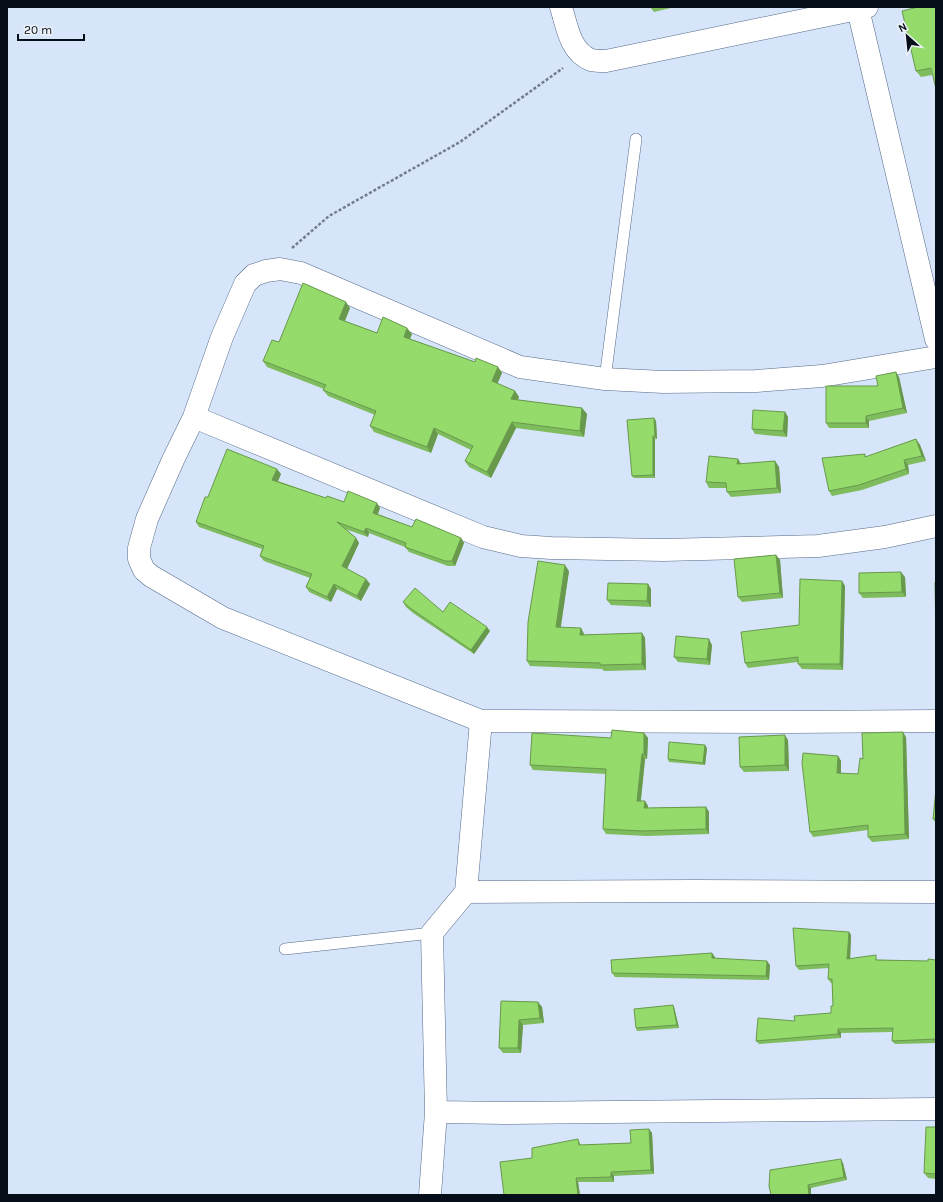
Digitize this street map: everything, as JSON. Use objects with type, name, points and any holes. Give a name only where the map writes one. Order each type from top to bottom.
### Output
[{"type":"street","points":[[561,7],[572,43],[582,54],[592,60],[606,61],[862,8],[936,339]]},
{"type":"street","points":[[936,357],[822,376],[756,381],[663,382],[606,378],[520,367],[301,273],[280,269],[266,271],[254,275],[245,284],[222,337],[194,417],[146,519],[139,548],[139,559],[144,570],[151,576],[223,618],[481,721],[936,721]]},
{"type":"street","points":[[194,417],[483,537],[521,546],[664,550],[818,546],[885,537],[936,526]]},
{"type":"street","points":[[430,1195],[436,1112],[432,933],[466,892],[481,721]]},
{"type":"street","points":[[466,892],[936,892]]},
{"type":"street","points":[[436,1112],[506,1113],[936,1109]]},
{"type":"lane","points":[[606,378],[636,139]]},
{"type":"lane","points":[[285,949],[432,933]]},
{"type":"path","points":[[266,271],[329,216],[460,142],[582,54]]},
{"type":"building","points":[[918,7],[936,7],[936,89],[931,68],[916,71],[902,11]]},
{"type":"building","points":[[303,283],[346,302],[339,319],[377,333],[383,317],[407,328],[404,337],[475,362],[476,358],[498,367],[492,381],[515,391],[511,399],[582,408],[580,431],[512,422],[487,472],[465,461],[473,446],[434,428],[427,447],[370,426],[376,411],[323,390],[326,385],[263,361],[272,340],[279,342]]},
{"type":"building","points":[[896,372],[903,408],[866,416],[866,423],[826,423],[826,386],[878,386],[876,376]]},
{"type":"building","points":[[753,410],[785,412],[783,431],[752,429]]},
{"type":"building","points":[[654,418],[655,436],[653,436],[653,475],[632,476],[627,420]]},
{"type":"building","points":[[916,439],[922,456],[904,460],[906,469],[859,485],[829,491],[822,458],[865,454],[865,457]]},
{"type":"building","points":[[227,449],[277,469],[272,480],[326,498],[327,496],[344,502],[348,491],[377,503],[373,513],[412,527],[416,519],[461,538],[452,561],[445,561],[405,547],[406,543],[366,528],[364,532],[337,522],[356,538],[342,566],[366,579],[357,596],[334,584],[327,597],[306,587],[312,574],[260,556],[264,546],[196,522],[205,497],[208,497]]},
{"type":"building","points":[[709,456],[738,459],[737,464],[775,461],[777,488],[727,492],[726,483],[706,482]]},
{"type":"building","points":[[776,555],[780,593],[738,597],[734,559]]},
{"type":"building","points":[[538,561],[565,565],[556,627],[581,628],[580,635],[642,633],[642,664],[600,665],[600,663],[527,661],[528,622]]},
{"type":"building","points":[[901,572],[902,592],[859,593],[859,573]]},
{"type":"building","points":[[800,579],[842,581],[840,664],[798,664],[798,657],[745,663],[741,632],[799,625]]},
{"type":"building","points":[[935,582],[936,582],[936,643]]},
{"type":"building","points":[[608,583],[648,584],[647,601],[607,600]]},
{"type":"building","points":[[415,588],[443,612],[450,602],[487,627],[471,650],[403,602]]},
{"type":"building","points":[[676,636],[709,639],[707,659],[674,657]]},
{"type":"building","points":[[612,730],[644,733],[644,754],[642,754],[637,801],[645,801],[644,808],[706,807],[706,829],[643,831],[603,829],[606,769],[530,765],[532,733],[611,738]]},
{"type":"building","points":[[903,732],[905,834],[868,837],[868,825],[810,832],[802,763],[803,753],[838,756],[837,773],[858,774],[860,758],[863,759],[862,733]]},
{"type":"building","points":[[785,735],[785,765],[740,767],[739,737]]},
{"type":"building","points":[[669,742],[705,745],[703,763],[668,759]]},
{"type":"building","points":[[936,789],[936,819],[933,819]]},
{"type":"building","points":[[793,928],[849,932],[847,959],[876,955],[876,960],[936,960],[936,1039],[892,1041],[893,1028],[838,1029],[838,1034],[756,1041],[758,1018],[795,1021],[794,1016],[831,1013],[831,1006],[833,1006],[832,979],[828,979],[829,964],[796,966]]},
{"type":"building","points":[[712,953],[712,958],[767,961],[766,976],[612,973],[611,960]]},
{"type":"building","points":[[501,1001],[538,1002],[540,1018],[519,1020],[518,1048],[499,1048]]},
{"type":"building","points":[[673,1005],[677,1025],[636,1028],[634,1009]]},
{"type":"building","points":[[926,1127],[936,1127],[936,1174],[924,1173]]},
{"type":"building","points":[[649,1129],[651,1170],[611,1172],[611,1177],[576,1178],[578,1195],[504,1195],[500,1162],[532,1158],[532,1148],[578,1139],[579,1145],[631,1143],[630,1130]]},
{"type":"building","points":[[841,1159],[844,1177],[808,1185],[809,1195],[771,1195],[769,1186],[770,1170]]}]
